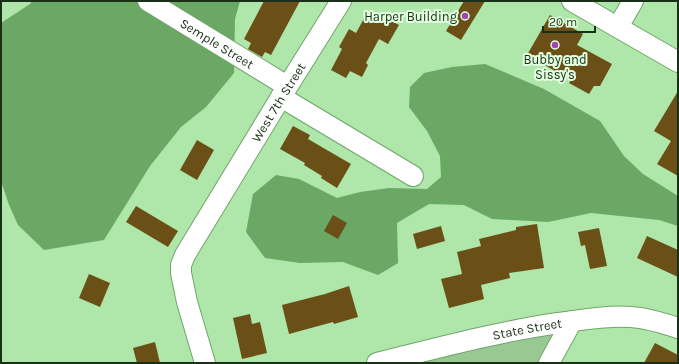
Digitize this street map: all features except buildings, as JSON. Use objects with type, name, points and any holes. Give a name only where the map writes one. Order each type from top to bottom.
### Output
[{"type":"street","name":"Semple Street","points":[[148,1],[413,176]]},
{"type":"street","name":"West 7th Street","points":[[205,363],[181,273],[181,265],[185,254],[341,1]]},
{"type":"street","points":[[572,1],[678,62]]},
{"type":"street","points":[[618,27],[633,1]]},
{"type":"street","name":"State Street","points":[[377,363],[533,327],[609,316],[631,317],[660,322],[678,328]]},
{"type":"street","points":[[549,363],[572,321]]},
{"type":"green space","points":[[32,1],[240,1],[235,19],[234,73],[206,107],[181,127],[150,166],[104,240],[44,250],[18,225],[1,181],[1,23],[30,4]]},
{"type":"green space","points":[[485,64],[544,89],[600,121],[624,156],[643,174],[678,196],[678,226],[659,220],[591,213],[548,222],[492,219],[464,205],[429,204],[397,223],[398,263],[378,275],[343,262],[300,263],[265,258],[246,232],[253,194],[276,175],[299,179],[337,198],[360,192],[389,188],[427,189],[441,177],[440,156],[427,131],[409,107],[410,87],[424,73],[452,67]]},
{"type":"green space","points":[[564,328],[544,363],[396,363]]},
{"type":"place","name":"Harper Building","points":[[465,16]]},
{"type":"place","name":"Bubby and Sissy's","points":[[555,45]]}]
